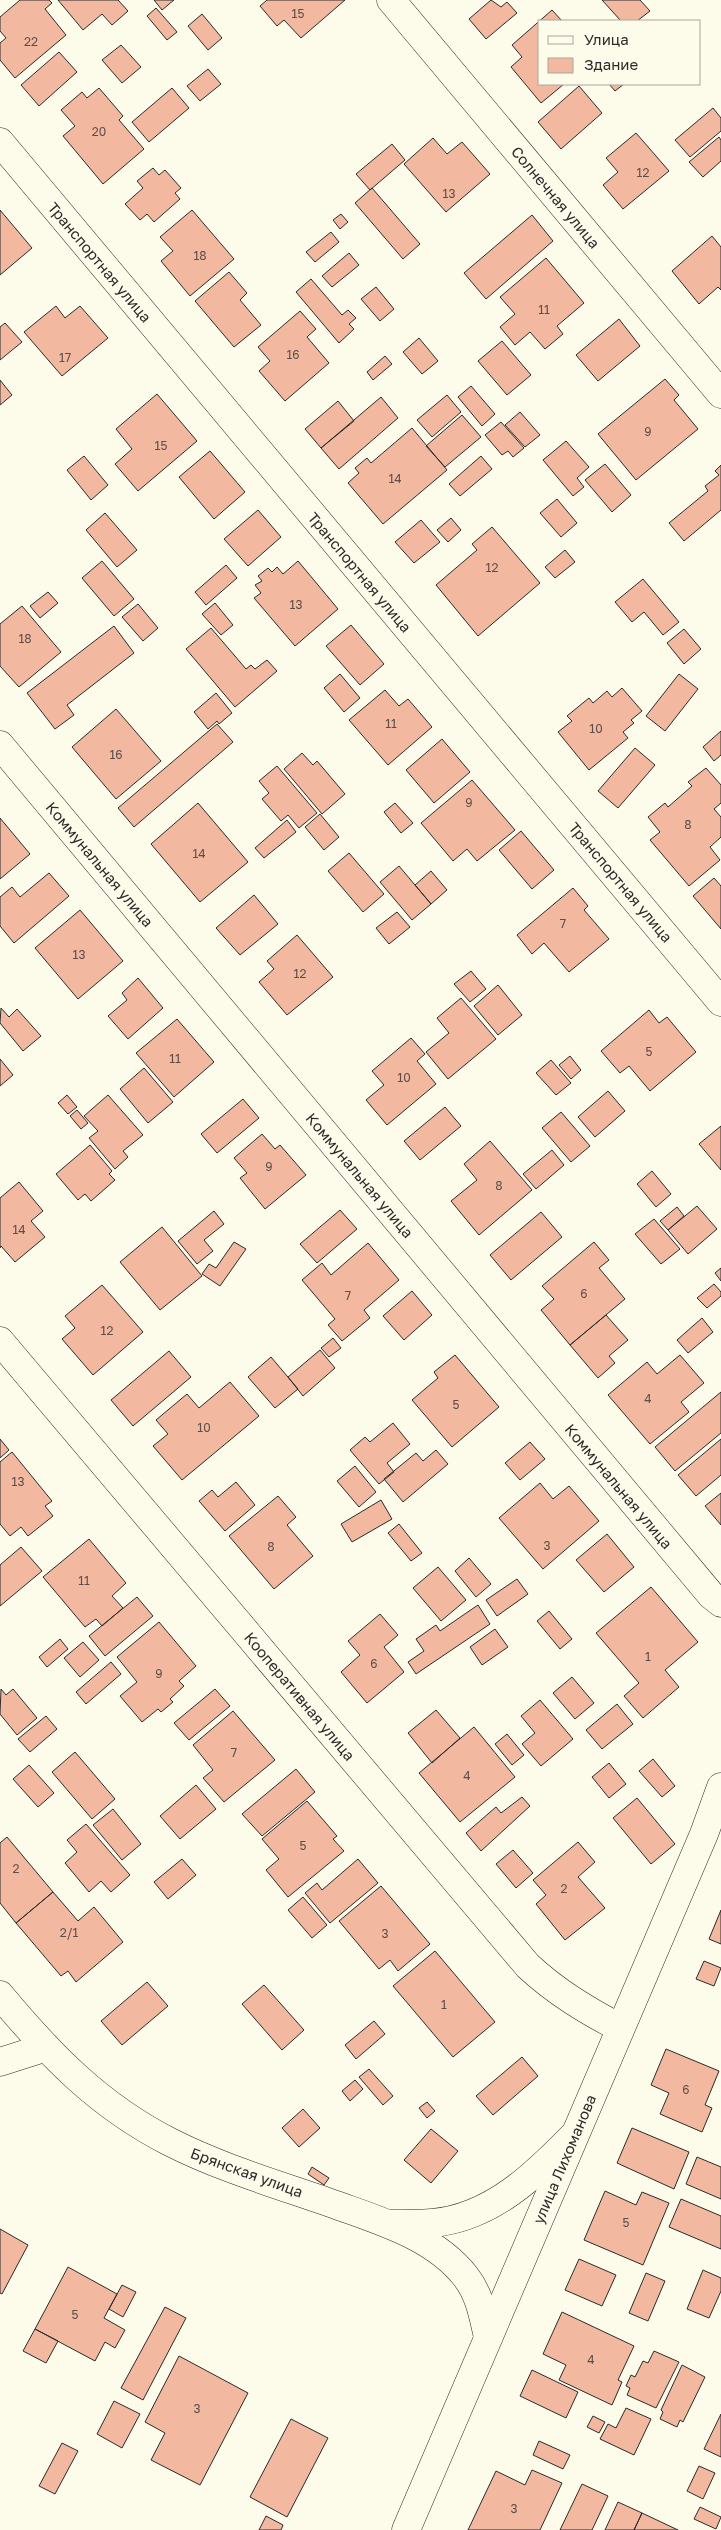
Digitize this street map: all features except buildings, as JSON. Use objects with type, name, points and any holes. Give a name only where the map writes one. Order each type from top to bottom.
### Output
[{"type":"street","name":"Солнечная улица","points":[[391,0],[721,394]]},
{"type":"street","name":"Транспортная улица","points":[[0,142],[721,1002]]},
{"type":"street","name":"Коммунальная улица","points":[[0,745],[704,1587],[721,1603]]},
{"type":"street","name":"Кооперативная улица","points":[[0,1341],[528,1966],[550,1986],[580,2007],[620,2028]]},
{"type":"street","name":"улица Лихоманова","points":[[406,2530],[700,1842],[721,1787]]},
{"type":"street","name":"Брянская улица","points":[[0,1996],[44,2048],[85,2086],[111,2106],[170,2142],[203,2157],[388,2224],[431,2246],[448,2258],[467,2278],[479,2299],[488,2337]]},
{"type":"street","points":[[0,2062],[44,2048]]},
{"type":"street","points":[[388,2224],[434,2223],[464,2216],[493,2203],[516,2189],[539,2171],[575,2134]]}]
